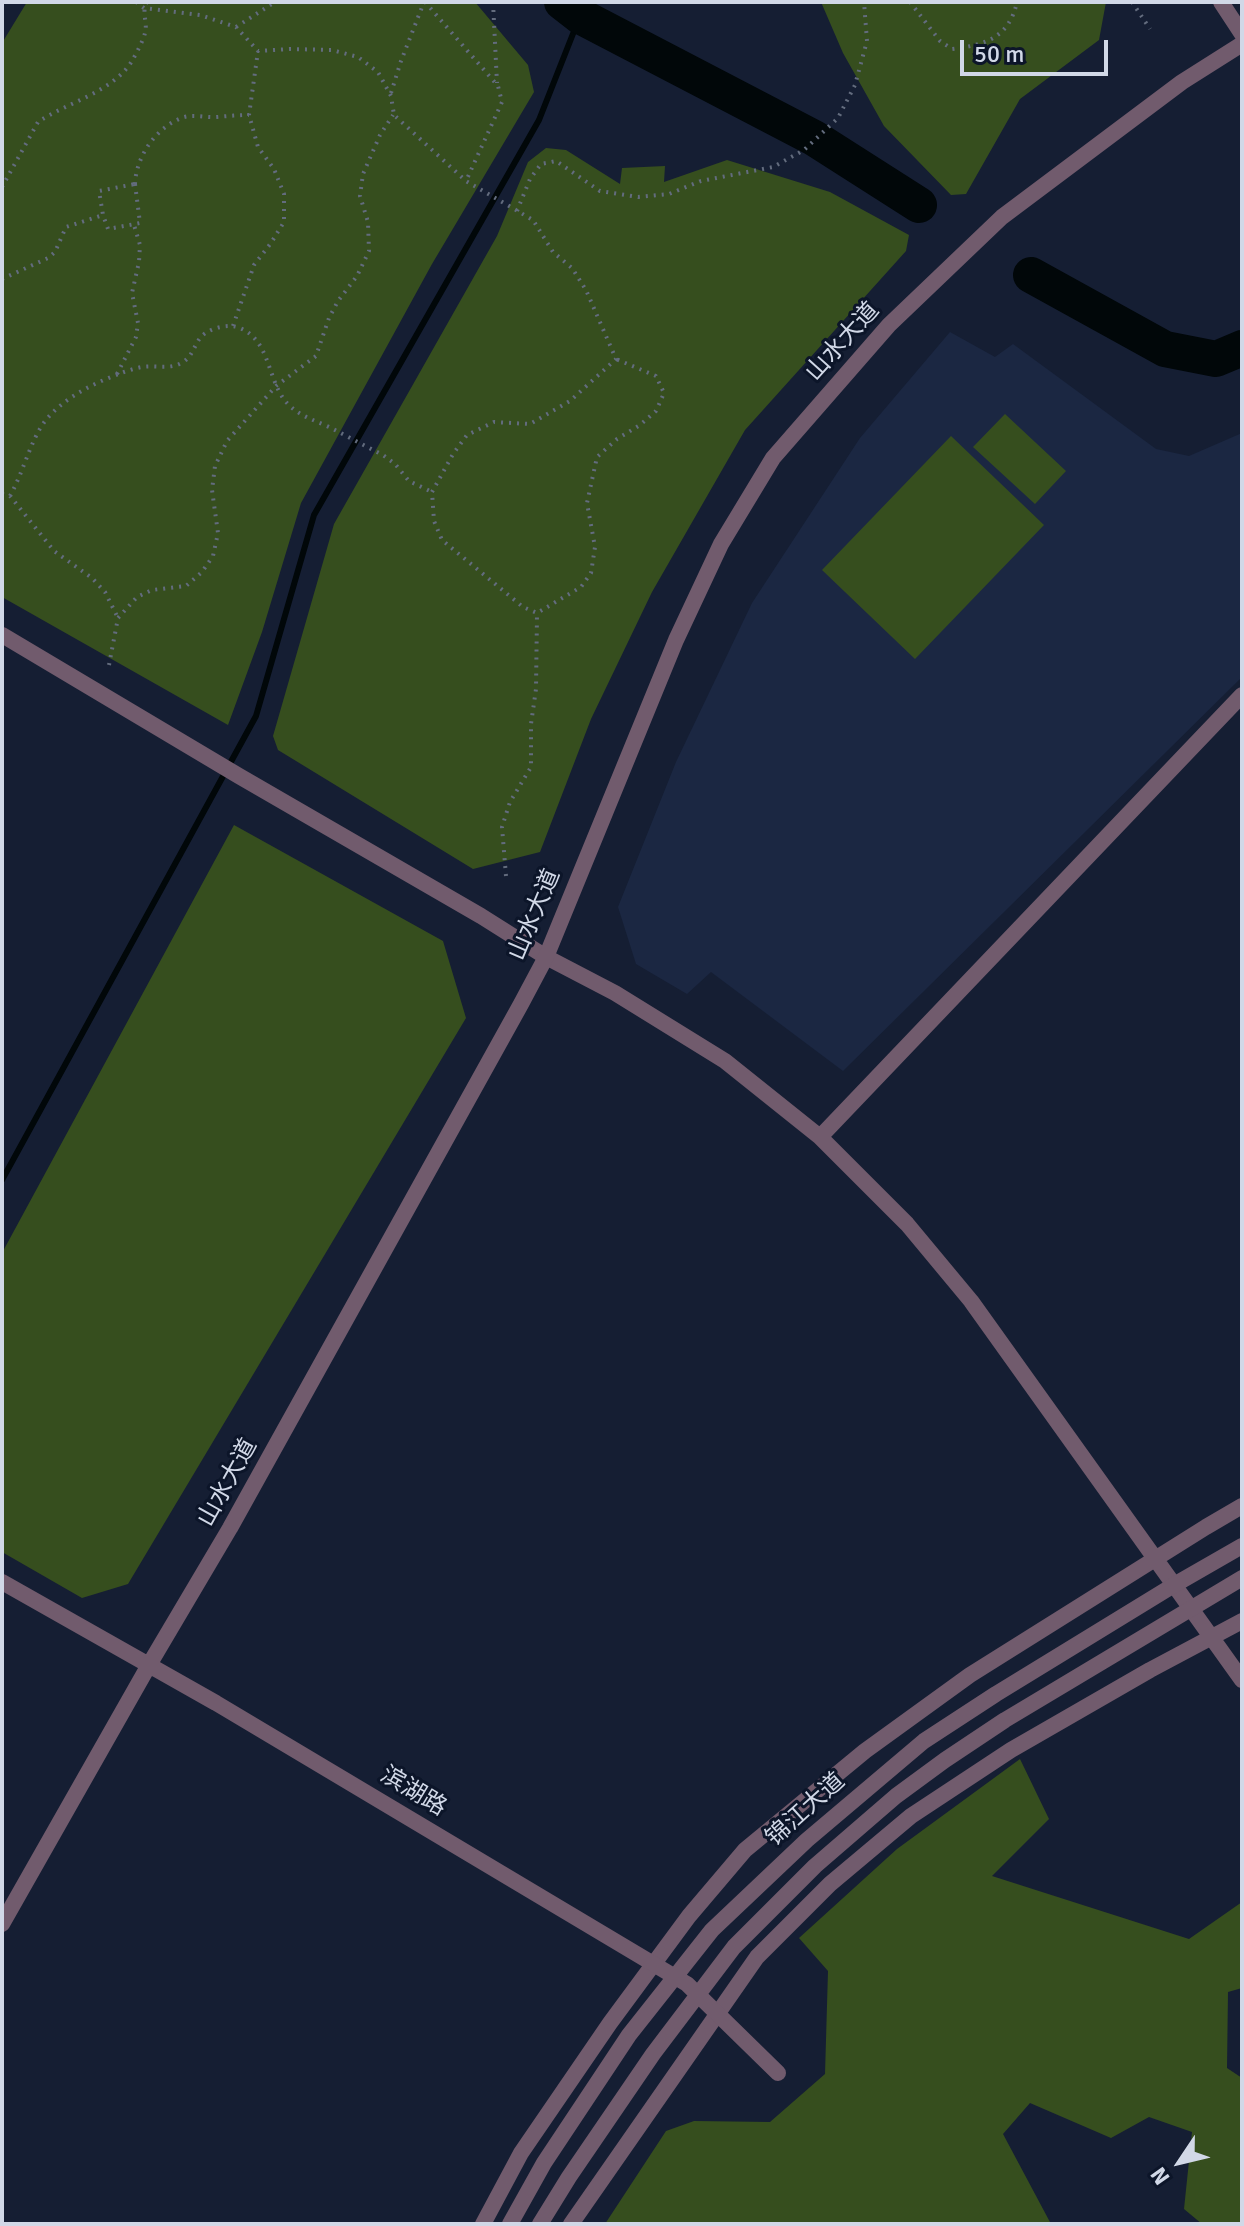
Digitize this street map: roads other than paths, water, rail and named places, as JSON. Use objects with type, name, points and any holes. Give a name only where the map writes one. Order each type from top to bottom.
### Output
[{"type":"street","points":[[1221,2],[1242,34]]},
{"type":"street","name":"山水大道","points":[[2,1924],[230,1528],[546,957],[676,640],[721,544],[773,458],[889,325],[1002,217],[1182,82],[1242,44]]},
{"type":"street","points":[[2,635],[546,957],[615,993],[725,1061],[820,1137],[907,1224],[971,1301],[1242,1680]]},
{"type":"street","points":[[820,1137],[1242,695]]},
{"type":"street","points":[[483,2224],[521,2153],[689,1916],[745,1850],[865,1751],[970,1675],[1242,1506]]},
{"type":"street","name":"锦江大道","points":[[510,2224],[544,2163],[629,2035],[712,1930],[807,1840],[924,1741],[996,1694],[1242,1546]]},
{"type":"street","name":"锦江大道","points":[[540,2224],[636,2078],[697,1995],[734,1947],[815,1866],[896,1796],[1005,1720],[1242,1578]]},
{"type":"street","name":"滨湖路","points":[[2,1582],[216,1703],[687,1984],[778,2073]]},
{"type":"street","points":[[571,2224],[757,1957],[830,1884],[911,1816],[1011,1750],[1242,1621]]},
{"type":"waterway","points":[[562,2],[580,16],[814,138],[919,205]]},
{"type":"waterway","points":[[2,1180],[256,716],[314,515],[539,120],[580,16]]},
{"type":"waterway","points":[[1031,275],[1165,349],[1216,359],[1242,348]]}]
